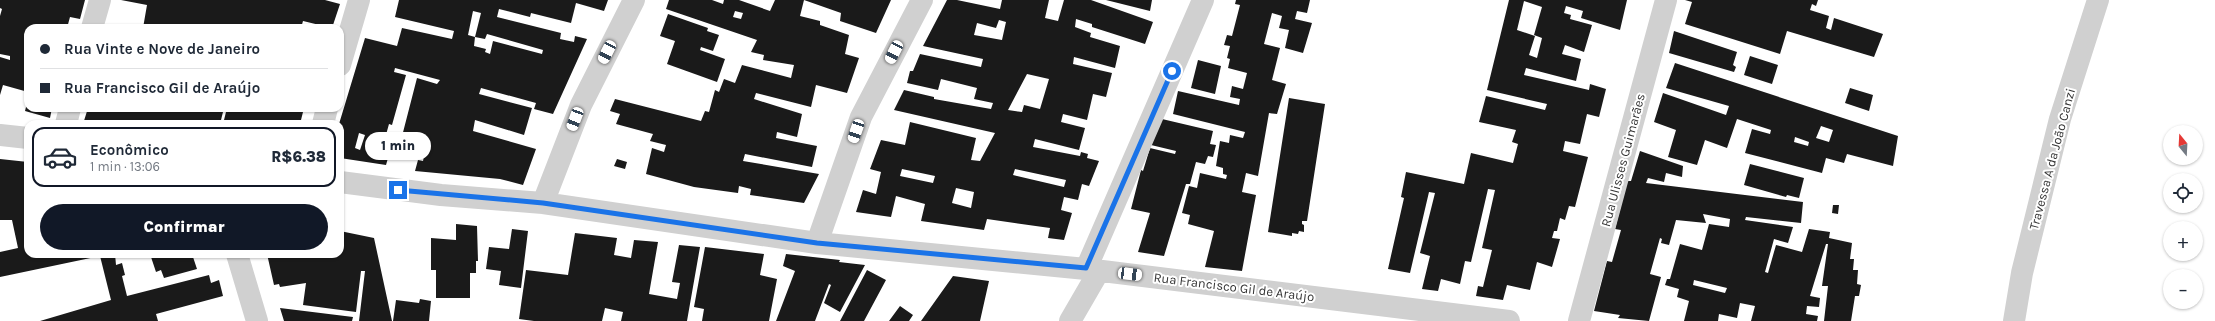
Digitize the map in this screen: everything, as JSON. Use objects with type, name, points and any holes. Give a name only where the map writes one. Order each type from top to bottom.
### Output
[{"type":"street","points":[[93,24],[100,0]]},
{"type":"street","points":[[344,51],[359,0]]},
{"type":"street","points":[[543,203],[581,105],[634,0]]},
{"type":"street","points":[[817,243],[861,117],[922,0]]},
{"type":"street","points":[[1070,321],[1093,270],[1203,0]]},
{"type":"street","name":"Rua Ulisses Guimarães","points":[[1579,321],[1666,0]]},
{"type":"street","name":"Travessa A da João Canzi","points":[[2014,321],[2022,273],[2060,119],[2098,0]]},
{"type":"street","points":[[0,135],[24,138]]},
{"type":"street","name":"Rua Francisco Gil de Araújo","points":[[344,183],[441,195],[543,203],[817,243],[1093,270],[1509,321]]},
{"type":"street","points":[[238,258],[257,321]]},
{"type":"building","points":[[0,0],[85,0],[80,19],[70,17],[68,24],[24,24],[24,91],[3,85],[0,95],[0,57],[10,60],[10,56],[0,54],[0,16],[2,9],[0,8]]},
{"type":"building","points":[[121,0],[325,0],[340,4],[333,24],[315,24],[303,21],[302,24],[144,24],[147,5]]},
{"type":"building","points":[[399,0],[608,0],[604,11],[576,3],[571,23],[531,13],[530,17],[499,9],[497,17],[561,33],[560,39],[574,42],[575,36],[587,39],[553,114],[534,109],[536,103],[481,88],[479,94],[532,108],[524,135],[475,120],[473,131],[536,149],[523,185],[500,179],[415,171],[418,160],[423,161],[425,151],[400,144],[417,78],[437,84],[440,80],[395,68],[394,72],[406,75],[392,125],[389,124],[384,142],[392,144],[386,165],[344,159],[344,120],[340,120],[343,112],[344,112],[344,107],[365,38],[397,46],[402,28],[452,39],[454,31],[395,17]],"holes":[[[473,11],[481,13],[475,37],[468,35]],[[487,34],[543,50],[542,54],[493,41],[490,54],[485,52],[486,49],[474,46],[475,37],[485,39]],[[359,133],[365,135],[360,150],[355,148]]]},
{"type":"building","points":[[669,0],[712,0],[723,4],[724,0],[739,0],[770,11],[775,0],[804,0],[800,16],[820,21],[820,25],[849,35],[845,54],[859,58],[847,93],[816,85],[811,107],[756,93],[754,99],[802,114],[797,137],[777,132],[776,138],[817,146],[812,167],[745,154],[743,161],[819,174],[804,203],[750,195],[751,189],[739,186],[738,193],[694,187],[646,174],[652,148],[664,152],[666,145],[650,141],[653,134],[616,124],[620,114],[610,111],[615,99],[701,121],[705,111],[709,112],[715,90],[719,92],[724,79],[735,83],[742,65],[791,78],[794,65],[763,60],[764,55],[751,52],[757,40],[666,9]],"holes":[[[735,11],[743,13],[741,19],[733,17]]]},
{"type":"building","points":[[804,0],[891,0],[876,33],[840,21],[841,13]]},
{"type":"building","points":[[947,0],[957,0],[1000,9],[1002,0],[1049,0],[1045,18],[1058,21],[1064,0],[1091,0],[1153,22],[1145,44],[1092,27],[1092,24],[1076,19],[1075,27],[1091,33],[1090,37],[1120,46],[1115,68],[1074,57],[1073,64],[1112,73],[1106,97],[1093,94],[1087,120],[1063,114],[1061,122],[1085,128],[1079,150],[1035,139],[1033,147],[1080,156],[1081,152],[1088,154],[1087,158],[1099,161],[1089,186],[1082,184],[1078,200],[1064,197],[1061,210],[1072,213],[1064,240],[1048,238],[1050,228],[987,219],[984,230],[921,221],[925,204],[896,196],[891,217],[856,212],[863,190],[876,194],[881,172],[870,169],[881,140],[905,145],[910,122],[976,138],[971,160],[980,161],[995,133],[894,110],[904,90],[934,97],[934,99],[991,109],[993,103],[974,99],[977,88],[941,79],[938,90],[907,83],[910,71],[913,71],[920,54],[981,67],[983,59],[923,46]],"holes":[[[999,20],[1006,22],[1002,40],[974,35],[977,23],[996,28]],[[1027,74],[1049,79],[1040,109],[1024,105],[1022,112],[1008,110]],[[902,169],[935,176],[933,183],[900,176]],[[1015,169],[1066,180],[1064,187],[1013,175]],[[956,188],[974,192],[971,208],[952,203]]]},
{"type":"building","points":[[1106,0],[1152,0],[1150,11]]},
{"type":"building","points":[[1236,0],[1310,0],[1307,13],[1297,11],[1295,19],[1312,23],[1303,53],[1285,48],[1289,30],[1279,28],[1282,16],[1272,13],[1264,44],[1280,48],[1272,80],[1286,84],[1277,114],[1269,113],[1258,176],[1246,173],[1242,192],[1256,195],[1242,271],[1205,267],[1214,231],[1188,224],[1190,215],[1182,213],[1189,186],[1197,188],[1200,173],[1226,179],[1227,175],[1223,174],[1223,168],[1216,166],[1220,141],[1229,143],[1230,135],[1243,138],[1245,132],[1173,114],[1178,91],[1239,105],[1240,99],[1230,97],[1232,86],[1243,89],[1247,73],[1228,68],[1230,59],[1227,58],[1230,46],[1224,45],[1227,35],[1232,36],[1240,5],[1235,4]]},
{"type":"building","points":[[1509,0],[1627,0],[1620,30],[1581,18],[1583,11],[1566,6],[1564,13],[1571,15],[1570,19],[1592,25],[1584,52],[1565,45],[1562,54],[1581,59],[1576,81],[1526,68],[1524,75],[1589,90],[1590,84],[1606,89],[1599,117],[1587,114],[1580,144],[1565,141],[1563,151],[1588,157],[1575,207],[1569,206],[1565,220],[1560,218],[1557,231],[1554,231],[1552,238],[1560,239],[1552,267],[1537,262],[1530,290],[1507,285],[1503,300],[1476,296],[1478,286],[1483,287],[1492,250],[1482,248],[1495,190],[1488,189],[1471,262],[1465,261],[1460,284],[1441,279],[1438,291],[1422,289],[1430,256],[1420,253],[1435,193],[1429,192],[1410,273],[1388,269],[1404,198],[1401,197],[1406,172],[1464,184],[1471,153],[1513,163],[1518,144],[1512,142],[1516,130],[1479,122],[1486,96],[1545,110],[1547,104],[1487,90]],"holes":[[[1524,1],[1542,7],[1534,35],[1542,38],[1537,58],[1529,55],[1535,36],[1517,30]]]},
{"type":"building","points":[[1685,0],[1818,0],[1816,6],[1812,4],[1810,10],[1829,16],[1826,28],[1831,30],[1834,18],[1883,34],[1874,57],[1787,31],[1780,54],[1685,24],[1692,2]]},
{"type":"building","points":[[668,14],[708,28],[707,31],[719,35],[713,51],[701,47],[700,50],[725,59],[717,82],[667,64],[675,41],[660,36]]},
{"type":"building","points":[[1674,31],[1737,52],[1733,65],[1736,67],[1734,72],[1669,53]]},
{"type":"building","points":[[1750,56],[1778,65],[1772,84],[1744,75]]},
{"type":"building","points":[[1198,60],[1221,66],[1215,94],[1191,88]]},
{"type":"building","points":[[1675,63],[1898,136],[1893,166],[1847,154],[1844,163],[1826,158],[1822,173],[1745,153],[1752,129],[1770,134],[1771,130],[1737,119],[1727,148],[1705,140],[1697,165],[1668,157],[1676,130],[1654,122],[1663,93],[1726,115],[1729,106],[1666,88]],"holes":[[[1821,126],[1833,130],[1829,142],[1816,138]],[[1795,137],[1809,142],[1808,146],[1794,142]]]},
{"type":"building","points":[[1850,88],[1873,95],[1869,111],[1845,103]]},
{"type":"building","points":[[1289,98],[1325,104],[1307,221],[1302,221],[1302,224],[1304,225],[1304,232],[1299,231],[1298,234],[1292,233],[1292,236],[1268,232]]},
{"type":"building","points":[[29,112],[51,112],[50,118]]},
{"type":"building","points":[[87,112],[223,112],[221,120],[84,120]]},
{"type":"building","points":[[226,112],[303,112],[301,120],[224,120]]},
{"type":"building","points":[[1162,119],[1213,131],[1210,144],[1216,145],[1213,157],[1208,156],[1205,164],[1196,162],[1190,184],[1186,184],[1164,256],[1138,252],[1150,213],[1131,209],[1141,170],[1143,171],[1150,148],[1175,154],[1176,151],[1151,145]]},
{"type":"building","points":[[1640,151],[1683,166],[1682,177],[1666,173],[1664,182],[1648,178],[1646,183],[1803,202],[1801,223],[1746,217],[1745,220],[1793,227],[1788,243],[1774,239],[1765,272],[1768,273],[1776,245],[1802,252],[1809,229],[1830,232],[1829,238],[1852,243],[1850,259],[1854,259],[1853,270],[1858,270],[1857,284],[1861,285],[1859,296],[1855,296],[1851,321],[1824,321],[1828,286],[1822,286],[1828,244],[1826,244],[1810,296],[1820,298],[1819,307],[1807,306],[1806,314],[1818,316],[1817,321],[1751,321],[1755,306],[1740,303],[1737,318],[1719,314],[1718,321],[1684,321],[1689,301],[1677,297],[1679,289],[1665,285],[1667,279],[1670,279],[1680,244],[1702,250],[1709,224],[1729,227],[1730,219],[1703,214],[1706,223],[1676,220],[1669,245],[1661,243],[1662,239],[1660,238],[1650,274],[1661,277],[1649,321],[1618,318],[1620,315],[1594,311],[1607,261],[1612,262],[1621,230],[1615,229],[1627,181],[1631,181]],"holes":[[[1694,280],[1727,288],[1725,293],[1693,285]]]},
{"type":"building","points":[[0,159],[24,162],[24,258],[90,258],[0,277],[0,252],[18,248],[12,220],[0,220]]},
{"type":"building","points":[[617,159],[627,162],[625,169],[614,166]]},
{"type":"building","points":[[1750,164],[1804,178],[1799,198],[1787,195],[1786,197],[1744,185]]},
{"type":"building","points":[[1833,205],[1839,205],[1838,214],[1832,213]]},
{"type":"building","points":[[456,224],[477,226],[478,261],[476,261],[476,273],[470,273],[470,298],[436,298],[436,270],[431,270],[431,238],[456,240]]},
{"type":"building","points":[[512,229],[528,231],[521,288],[499,285],[501,271],[486,269],[489,247],[509,249]]},
{"type":"building","points":[[344,232],[374,238],[392,321],[359,321],[365,271],[361,271],[356,312],[303,305],[306,283],[280,287],[279,284],[274,285],[268,258],[344,258]]},
{"type":"building","points":[[575,233],[617,238],[614,255],[631,258],[634,240],[658,242],[649,294],[677,299],[680,283],[672,282],[679,245],[700,247],[687,321],[621,321],[623,312],[605,308],[602,321],[534,321],[519,319],[526,270],[568,275]]},
{"type":"building","points":[[705,247],[764,254],[760,275],[777,279],[769,321],[702,321],[704,309],[694,307]]},
{"type":"building","points":[[786,254],[840,260],[839,262],[865,265],[840,312],[824,303],[831,285],[829,284],[815,321],[776,321],[795,271],[783,266]]},
{"type":"building","points":[[100,258],[115,258],[116,265],[122,263],[125,275],[122,276],[127,296],[209,275],[211,283],[219,280],[223,296],[156,314],[158,321],[40,321],[111,300]]},
{"type":"building","points":[[151,258],[193,258],[197,269],[164,278],[161,270],[156,272]]},
{"type":"building","points":[[867,270],[886,280],[864,321],[840,321]]},
{"type":"building","points":[[953,276],[989,281],[980,321],[921,321]]},
{"type":"building","points":[[420,299],[431,301],[429,321],[393,321],[396,300],[419,303]]},
{"type":"building","points":[[900,306],[913,315],[909,321],[889,321]]},
{"type":"building","points":[[280,308],[353,317],[352,321],[284,321]]},
{"type":"route","points":[[398,190],[543,203],[817,243],[1086,268],[1172,71]]}]
